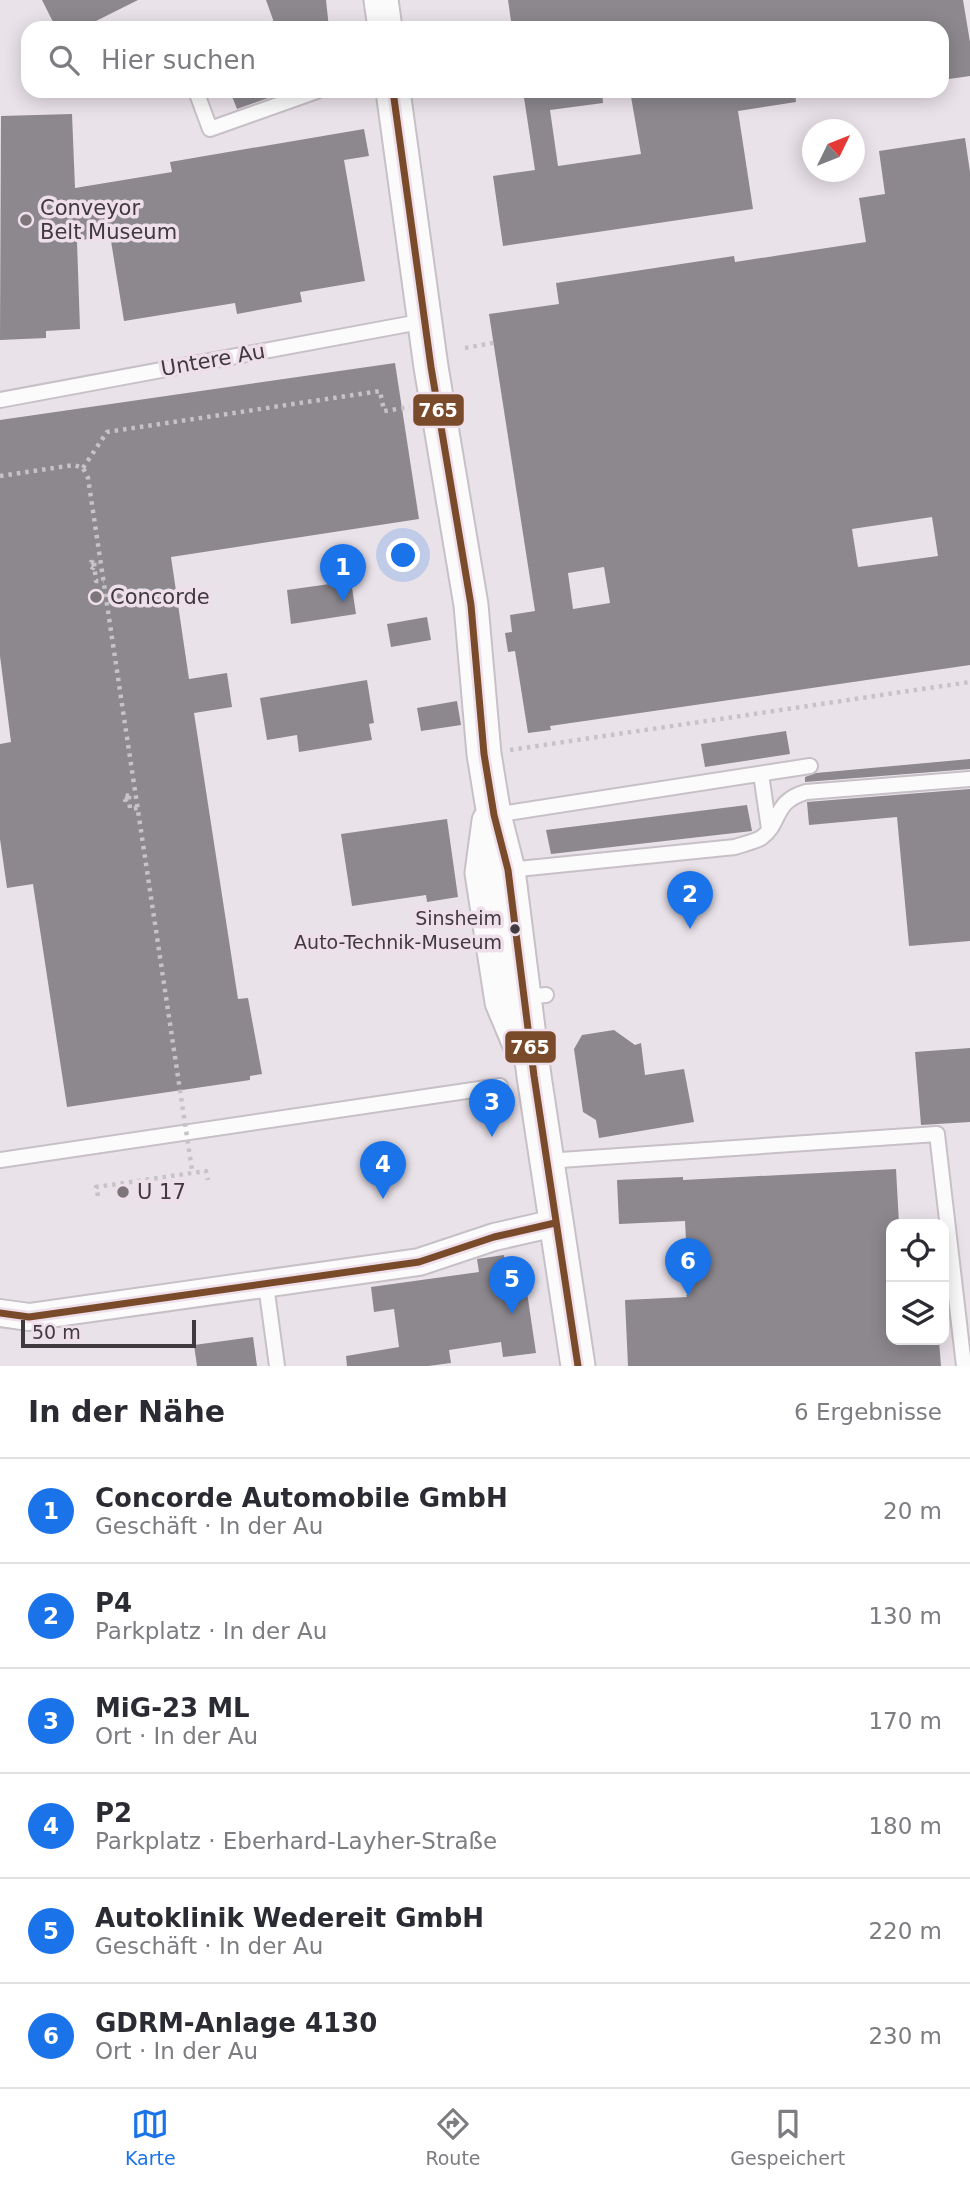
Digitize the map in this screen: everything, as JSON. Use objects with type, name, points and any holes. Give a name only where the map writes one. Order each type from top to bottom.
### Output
[{"type":"street","points":[[381,0],[384,21]]},
{"type":"street","points":[[395,98],[425,321],[471,604],[484,754],[492,807],[536,996],[534,1076],[578,1366]]},
{"type":"street","points":[[492,807],[482,873],[502,1002],[534,1076]]},
{"type":"street","points":[[0,1312],[29,1317],[419,1262],[494,1237],[555,1223]]},
{"type":"lane","points":[[199,98],[210,129],[297,98]]},
{"type":"lane","name":"Untere Au","points":[[0,400],[425,321]]},
{"type":"lane","points":[[492,807],[810,766]]},
{"type":"lane","points":[[761,774],[769,830]]},
{"type":"lane","points":[[508,870],[735,847],[761,838],[769,830],[783,804],[806,792],[970,779]]},
{"type":"lane","points":[[0,1160],[500,1086]]},
{"type":"lane","points":[[546,1161],[937,1134],[964,1366]]},
{"type":"lane","points":[[265,1284],[277,1366]]},
{"type":"path","points":[[464,348],[493,343]]},
{"type":"path","points":[[83,468],[107,432],[380,388],[384,411],[419,405]]},
{"type":"path","points":[[0,476],[74,465],[83,468],[88,478],[193,1173]]},
{"type":"path","points":[[96,563],[96,581],[104,581]]},
{"type":"path","points":[[484,754],[970,682]]},
{"type":"path","points":[[130,796],[130,809],[138,808]]},
{"type":"path","points":[[99,1196],[96,1187],[206,1171],[208,1180]]},
{"type":"building","points":[[42,0],[138,0],[96,21],[52,21]]},
{"type":"building","points":[[266,0],[326,0],[328,21],[274,21]]},
{"type":"building","points":[[508,0],[963,0],[970,42],[970,76],[949,79],[949,21],[511,21]]},
{"type":"building","points":[[233,98],[268,98],[237,109]]},
{"type":"building","points":[[524,98],[603,98],[603,103],[550,110],[558,166],[641,154],[631,98],[796,98],[796,102],[738,111],[753,209],[503,246],[493,176],[535,170]]},
{"type":"building","points":[[72,114],[75,188],[172,172],[170,162],[364,129],[369,156],[344,160],[365,281],[300,292],[302,302],[237,314],[235,303],[124,321],[110,235],[77,241],[80,329],[46,331],[46,338],[0,340],[1,116]]},
{"type":"building","points":[[965,138],[970,172],[970,665],[550,726],[551,730],[528,733],[515,651],[508,652],[505,633],[512,632],[510,615],[535,611],[489,314],[559,304],[556,283],[734,256],[735,262],[866,242],[859,198],[885,194],[879,151]],"holes":[[[932,517],[938,556],[858,567],[852,529]],[[604,567],[610,603],[573,609],[568,573]]]},
{"type":"building","points":[[395,363],[419,519],[171,557],[189,679],[227,673],[232,707],[194,713],[238,999],[248,998],[262,1074],[250,1076],[250,1080],[67,1107],[33,884],[7,888],[0,839],[0,744],[11,742],[0,656],[0,420]]},
{"type":"building","points":[[351,581],[356,614],[291,624],[287,590]]},
{"type":"building","points":[[427,617],[431,640],[391,647],[387,624]]},
{"type":"building","points":[[367,680],[374,723],[369,724],[372,740],[299,752],[297,735],[267,740],[260,698]]},
{"type":"building","points":[[457,701],[461,725],[421,731],[417,708]]},
{"type":"building","points":[[786,731],[790,754],[705,767],[701,744]]},
{"type":"building","points":[[970,759],[970,769],[805,782],[805,777],[816,773]]},
{"type":"building","points":[[970,789],[970,941],[909,946],[897,817],[809,825],[807,802]]},
{"type":"building","points":[[747,805],[752,831],[551,854],[546,830]]},
{"type":"building","points":[[447,819],[458,897],[427,902],[426,895],[352,906],[341,834]]},
{"type":"building","points":[[614,1030],[635,1045],[641,1043],[645,1075],[684,1069],[694,1122],[599,1138],[596,1120],[583,1112],[574,1049],[582,1035]]},
{"type":"building","points":[[970,1048],[970,1122],[921,1125],[915,1052]]},
{"type":"building","points":[[896,1169],[899,1219],[886,1219],[886,1345],[939,1345],[941,1366],[628,1366],[625,1300],[689,1295],[685,1221],[619,1224],[617,1180],[683,1177],[683,1180]]},
{"type":"building","points":[[504,1255],[506,1268],[523,1265],[536,1353],[503,1357],[501,1342],[449,1350],[451,1363],[428,1366],[347,1366],[346,1356],[399,1347],[394,1309],[374,1312],[371,1287],[479,1272],[477,1259]]},
{"type":"building","points":[[253,1337],[257,1366],[197,1366],[194,1345]]},
{"type":"transit line","name":"765","points":[[394,98],[431,367],[471,605],[484,754],[494,815],[508,870],[534,1076],[578,1366]]},
{"type":"transit line","name":"765","points":[[0,1313],[29,1317],[419,1262],[494,1237],[555,1223]]},
{"type":"place","name":"Conveyor Belt Museum","points":[[26,220]]},
{"type":"place","name":"Concorde","points":[[96,597]]},
{"type":"place","name":"Concorde Automobile GmbH","points":[[343,602]]},
{"type":"place","name":"Sinsheim Auto-Technik-Museum","points":[[515,929]]},
{"type":"place","name":"P4","points":[[690,929]]},
{"type":"place","name":"MiG-23 ML","points":[[492,1137]]},
{"type":"place","name":"U 17","points":[[123,1192]]},
{"type":"place","name":"P2","points":[[383,1199]]},
{"type":"place","name":"GDRM-Anlage 4130","points":[[688,1296]]},
{"type":"place","name":"Autoklinik Wedereit GmbH","points":[[512,1314]]}]
